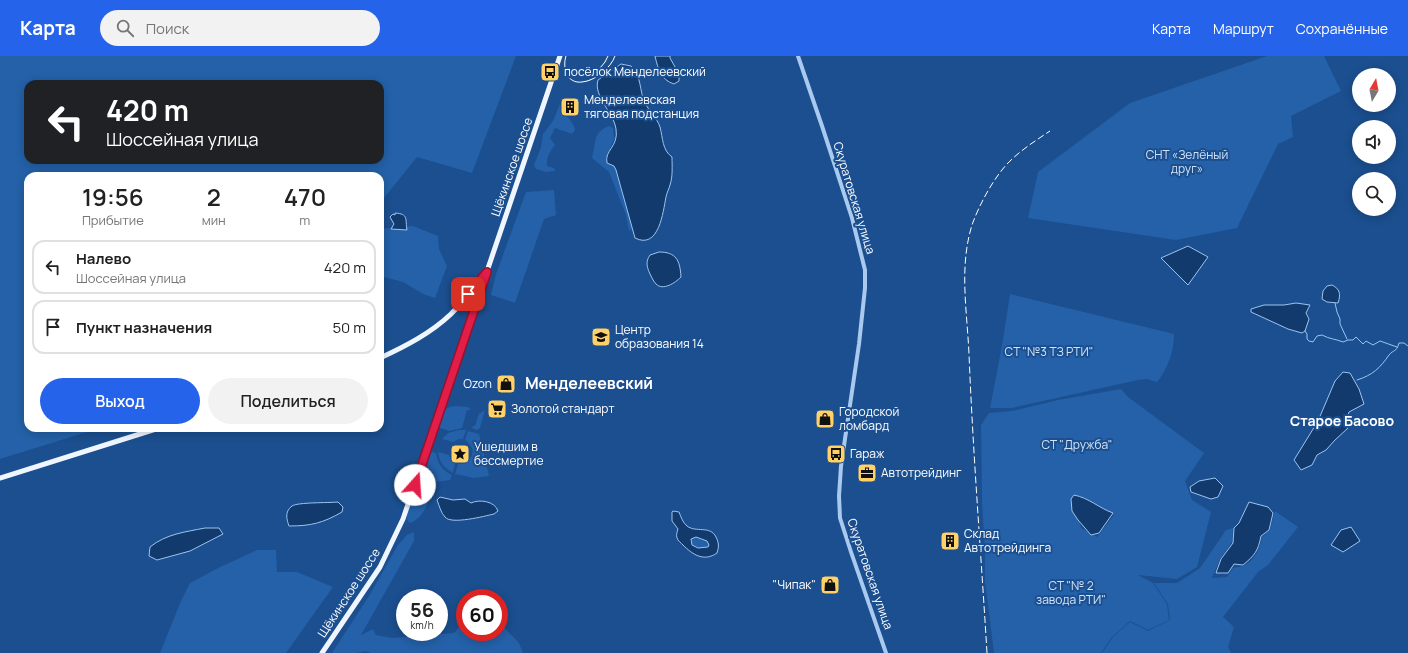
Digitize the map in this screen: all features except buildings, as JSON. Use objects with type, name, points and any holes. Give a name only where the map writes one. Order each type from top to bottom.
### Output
[{"type":"main road","name":"Щёкинское шоссе","points":[[322,653],[380,567],[398,529],[419,474],[560,56]]},
{"type":"main road","points":[[384,356],[425,335],[440,324],[452,313],[487,272]]},
{"type":"main road","points":[[0,478],[146,432]]},
{"type":"street","name":"Скуратовская улица","points":[[798,56],[852,218],[865,270],[865,288],[860,337],[841,466],[839,504],[840,518],[886,653]]},
{"type":"green space","points":[[0,56],[516,56],[472,173],[417,157],[384,198],[384,172],[24,172],[24,432],[87,432],[0,459]]},
{"type":"green space","name":"СНТ «Зелёный друг»","points":[[1267,56],[1324,56],[1341,91],[1291,116],[1293,137],[1278,144],[1237,228],[1176,240],[1028,218],[1038,172],[1130,103]]},
{"type":"green space","points":[[560,104],[574,125],[575,130],[572,134],[555,128],[550,138],[555,145],[547,160],[547,166],[554,168],[555,171],[546,172],[536,169],[534,165],[541,147],[543,134],[553,121]]},
{"type":"green space","points":[[609,126],[613,128],[614,139],[610,148],[610,154],[615,159],[634,228],[629,231],[626,215],[609,172],[592,158],[597,135]]},
{"type":"green space","points":[[554,190],[556,215],[544,219],[515,303],[491,295],[496,274],[526,192]]},
{"type":"green space","points":[[413,226],[438,236],[439,249],[447,266],[435,298],[423,294],[403,282],[384,277],[384,229]]},
{"type":"green space","name":"СТ \"№3 ТЗ РТИ\"","points":[[1010,294],[1174,334],[1172,353],[1167,366],[1157,382],[1147,379],[1138,380],[1012,408],[990,408]]},
{"type":"green space","points":[[1121,389],[1128,397],[1204,453],[1185,481],[1192,500],[1211,512],[1197,567],[1177,579],[1138,575],[1153,583],[1167,604],[1169,620],[1148,630],[1130,621],[1112,637],[1101,653],[994,653],[985,581],[981,425],[989,413],[1012,411],[1058,400]],"holes":[[[1072,496],[1114,515],[1097,537],[1081,528]]]},
{"type":"green space","points":[[456,406],[468,407],[471,410],[467,410],[462,428],[449,431],[440,428],[442,412],[447,408]]},
{"type":"green space","points":[[485,410],[480,428],[477,430],[472,428],[475,426],[479,414]]},
{"type":"green space","points":[[466,430],[463,439],[453,442],[442,439],[448,433]]},
{"type":"green space","points":[[468,431],[479,434],[489,476],[474,478],[455,474],[458,464],[466,463],[473,452],[471,446],[465,440]]},
{"type":"green space","points":[[432,452],[436,453],[439,463],[443,469],[452,475],[450,480],[429,483],[425,471]]},
{"type":"green space","points":[[438,452],[449,455],[451,460],[455,463],[453,473],[442,464]]},
{"type":"green space","points":[[419,488],[428,501],[422,514],[410,523],[407,520],[407,514],[416,490]]},
{"type":"green space","points":[[1275,511],[1298,527],[1268,565],[1258,572],[1223,617],[1234,627],[1228,647],[1231,653],[1102,653],[1113,637],[1130,622],[1148,631],[1170,620],[1168,604],[1154,583],[1177,583],[1200,568],[1226,530],[1233,528],[1232,542],[1220,559],[1212,578],[1227,577],[1233,568],[1243,566],[1251,561],[1258,550],[1262,537],[1270,530]]},
{"type":"green space","points":[[414,532],[414,541],[361,635],[373,629],[376,635],[396,638],[396,641],[448,641],[448,633],[454,633],[456,631],[456,641],[508,641],[508,631],[519,643],[523,653],[371,653],[365,651],[356,653],[332,653],[369,596],[398,545],[407,535]]},
{"type":"green space","points":[[696,536],[707,541],[709,545],[708,547],[699,548],[694,546],[691,539]]},
{"type":"green space","points":[[257,550],[276,550],[277,572],[297,572],[333,587],[286,653],[160,653],[190,583]]},
{"type":"shaded area","points":[[655,56],[670,56],[679,74],[679,81],[674,84],[663,77],[659,70]]},
{"type":"shaded area","points":[[621,64],[631,66],[635,70],[639,79],[645,103],[659,124],[663,144],[666,151],[672,157],[672,178],[666,195],[661,220],[655,234],[650,239],[643,240],[635,238],[616,170],[614,166],[607,163],[608,155],[614,144],[616,129],[612,117],[598,92],[597,86],[598,80]]},
{"type":"shaded area","points":[[395,213],[406,218],[407,230],[391,229],[394,224],[390,217],[393,214],[395,215]]},
{"type":"shaded area","points":[[1188,246],[1208,257],[1188,285],[1161,258]]},
{"type":"shaded area","points":[[665,252],[676,258],[680,266],[681,277],[676,282],[662,287],[655,283],[652,279],[647,265],[647,260],[650,255]]},
{"type":"shaded area","points":[[1332,285],[1337,288],[1339,292],[1338,303],[1327,302],[1322,299],[1323,291],[1327,286]]},
{"type":"shaded area","points":[[1296,303],[1310,305],[1306,313],[1309,319],[1305,331],[1302,333],[1288,329],[1251,312],[1251,309],[1264,305],[1284,305]]},
{"type":"shaded area","points":[[1343,372],[1350,373],[1359,389],[1364,404],[1349,412],[1345,423],[1348,428],[1326,450],[1317,455],[1312,465],[1301,470],[1294,460],[1318,421],[1335,381]]},
{"type":"shaded area","points":[[1215,478],[1223,486],[1218,497],[1211,499],[1191,492],[1190,487],[1199,481]]},
{"type":"shaded area","points":[[1074,495],[1084,498],[1113,513],[1099,533],[1091,535],[1072,511],[1071,499]]},
{"type":"shaded area","points":[[440,497],[453,500],[465,499],[471,503],[482,501],[494,505],[498,511],[494,514],[468,519],[448,519],[440,509],[437,500]]},
{"type":"shaded area","points":[[338,502],[343,507],[342,512],[335,516],[317,523],[289,526],[287,513],[289,508],[292,506],[307,503]]},
{"type":"shaded area","points":[[1249,502],[1268,507],[1273,513],[1269,530],[1261,536],[1259,545],[1255,552],[1243,565],[1234,564],[1228,573],[1216,573],[1221,559],[1233,543],[1234,528],[1239,523]]},
{"type":"shaded area","points":[[672,512],[679,512],[682,520],[687,526],[694,529],[707,530],[713,533],[718,543],[717,553],[712,556],[703,557],[687,549],[677,538],[678,529],[672,521]],"holes":[[[696,537],[707,541],[709,545],[708,547],[698,548],[692,545],[691,539]]]},
{"type":"shaded area","points":[[1351,527],[1360,541],[1343,552],[1331,545],[1341,530]]},
{"type":"shaded area","points":[[205,528],[219,528],[223,534],[190,551],[157,560],[149,556],[150,547],[169,536]]},
{"type":"waterway","points":[[1335,303],[1340,324],[1347,339]]},
{"type":"waterway","points":[[1305,331],[1307,334],[1307,339],[1313,342],[1317,336],[1322,335],[1343,342],[1353,340],[1356,337],[1363,344],[1366,341],[1373,345],[1380,341],[1397,347]]},
{"type":"waterway","points":[[1357,380],[1376,370],[1391,353],[1396,350],[1399,343],[1404,343],[1408,346]]},
{"type":"tram line","points":[[566,56],[565,70],[569,78],[577,82],[587,81],[602,73],[610,65],[615,56]]},
{"type":"tram line","points":[[595,74],[608,56]]},
{"type":"railway","points":[[987,653],[965,289],[966,257],[972,225],[983,200],[993,183],[1003,168],[1028,146],[1050,131]]},
{"type":"place","name":"посёлок Менделеевский","points":[[550,72]]},
{"type":"place","name":"Менделеевская тяговая подстанция","points":[[570,107]]},
{"type":"place","name":"Центр образования 14","points":[[601,337]]},
{"type":"place","name":"Ozon","points":[[506,384]]},
{"type":"place","name":"Золотой стандарт","points":[[497,409]]},
{"type":"place","name":"Городской ломбард","points":[[825,419]]},
{"type":"place","name":"Ушедшим в бессмертие","points":[[460,454]]},
{"type":"place","name":"Гараж","points":[[836,454]]},
{"type":"place","name":"Автотрейдинг","points":[[867,473]]},
{"type":"place","name":"Склад Автотрейдинга","points":[[950,541]]},
{"type":"place","name":"\"Чипак\"","points":[[830,585]]},
{"type":"district","name":"Менделеевский","points":[[589,383]]},
{"type":"district","name":"Старое Басово","points":[[1342,421]]},
{"type":"route","points":[[415,485],[487,272],[468,294]]},
{"type":"park label","name":"СТ \"Дружба\"","points":[[1077,445]]},
{"type":"park label","name":"СТ \"№ 2 завода РТИ\"","points":[[1071,593]]}]
